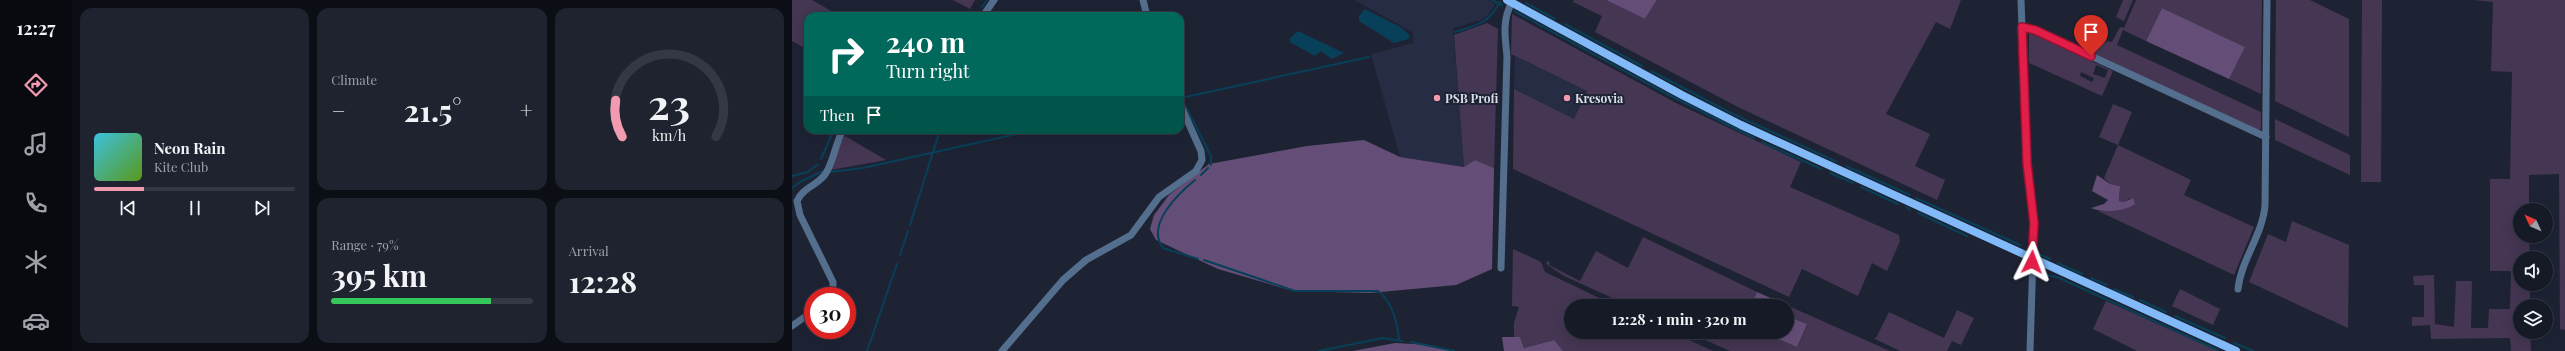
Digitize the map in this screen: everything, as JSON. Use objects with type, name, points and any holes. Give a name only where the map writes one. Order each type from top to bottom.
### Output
[{"type":"main road","points":[[1509,1],[1729,119],[2236,351]]},
{"type":"street","points":[[986,12],[994,0]]},
{"type":"street","points":[[1143,0],[1146,12]]},
{"type":"street","points":[[2021,0],[2027,163],[2034,223],[2030,351]]},
{"type":"street","points":[[2238,289],[2241,273],[2260,229],[2264,212],[2267,0]]},
{"type":"street","points":[[1501,268],[1507,56],[1504,28],[1509,1]]},
{"type":"street","points":[[2022,27],[2035,30],[2266,137]]},
{"type":"street","points":[[1002,351],[1063,280],[1092,256],[1131,235],[1159,197],[1196,171],[1202,160],[1201,151],[1184,113]]},
{"type":"street","points":[[834,287],[831,277],[798,207],[797,201],[803,192],[823,177],[841,134]]},
{"type":"street","points":[[792,326],[804,317]]},
{"type":"shaded area","points":[[792,0],[812,0],[833,12],[804,12],[804,48],[792,41]]},
{"type":"shaded area","points":[[953,0],[975,0],[970,9]]},
{"type":"shaded area","points":[[1354,0],[1488,0],[1495,4],[1488,15],[1481,20],[1453,28],[1464,167],[1400,157],[1371,54],[1413,43],[1413,32]]},
{"type":"shaded area","points":[[1574,0],[1606,0],[1645,19],[1657,0],[1961,0],[1950,29],[1936,22],[1886,114],[1930,134],[1915,166],[1945,180],[1937,200],[1738,107],[1595,32],[1602,16],[1573,2]]},
{"type":"shaded area","points":[[1606,0],[1657,0],[1645,19]]},
{"type":"shaded area","points":[[2123,0],[2133,0],[2124,21],[2116,17]]},
{"type":"shaded area","points":[[2136,0],[2262,0],[2261,94],[2229,79],[2245,47],[2162,8],[2146,41],[2123,30],[2117,45],[2261,112],[2261,129],[2257,131],[2089,51],[2107,41],[2112,42],[2120,27],[2124,28]]},
{"type":"shaded area","points":[[2276,0],[2310,0],[2349,19],[2349,137],[2275,101]]},
{"type":"shaded area","points":[[2362,0],[2382,0],[2381,182],[2361,182]]},
{"type":"shaded area","points":[[2474,0],[2565,0],[2565,330],[2560,329],[2559,174],[2529,175],[2529,203],[2513,203],[2513,243],[2529,243],[2530,251],[2513,251],[2513,291],[2530,291],[2530,299],[2513,299],[2513,339],[2530,339],[2531,351],[2511,351],[2510,338],[2431,339],[2430,325],[2412,326],[2412,317],[2424,317],[2424,285],[2414,285],[2413,276],[2434,275],[2435,324],[2454,327],[2456,281],[2472,281],[2471,328],[2488,328],[2489,309],[2510,309],[2511,271],[2490,271],[2490,179],[2510,179],[2512,72],[2491,71],[2493,2]]},
{"type":"shaded area","points":[[2162,8],[2245,47],[2229,79],[2146,41]]},
{"type":"shaded area","points":[[1365,9],[1402,28],[1409,35],[1409,39],[1394,43],[1359,21],[1359,16]]},
{"type":"shaded area","points":[[1512,14],[1678,104],[1801,162],[1790,187],[1899,235],[1900,241],[1887,271],[1872,263],[1858,296],[1802,269],[1789,297],[1513,169],[1514,89],[1574,119],[1587,91],[1511,54]]},
{"type":"shaded area","points":[[1487,23],[1498,29],[1494,168],[1475,160],[1464,167],[1454,35]]},
{"type":"shaded area","points":[[1298,31],[1344,53],[1332,59],[1321,51],[1315,56],[1291,43],[1289,39]]},
{"type":"shaded area","points":[[2029,32],[2113,71],[2102,96],[2029,63]],"holes":[[[2096,65],[2108,70],[2105,78],[2093,74]],[[2081,72],[2094,78],[2092,82],[2080,76]]]},
{"type":"shaded area","points":[[1515,56],[1587,91],[1574,119],[1514,89]]},
{"type":"shaded area","points":[[2113,104],[2132,112],[2118,145],[2099,137]]},
{"type":"shaded area","points":[[2275,119],[2350,155],[2350,175],[2275,140]]},
{"type":"shaded area","points":[[845,136],[886,160],[831,170],[840,143]]},
{"type":"shaded area","points":[[1364,140],[1400,157],[1464,167],[1475,160],[1494,168],[1492,269],[1456,285],[1370,293],[1293,291],[1218,269],[1156,240],[1150,229],[1154,215],[1169,195],[1209,164],[1307,146]]},
{"type":"shaded area","points":[[2118,145],[2191,180],[2184,195],[2254,227],[2234,275],[2098,211],[2133,206],[2130,198],[2124,202],[2119,201],[2120,186],[2110,184],[2104,178]]},
{"type":"shaded area","points":[[2097,175],[2110,184],[2120,186],[2119,201],[2124,202],[2133,198],[2135,204],[2125,209],[2113,211],[2101,211],[2091,208],[2104,204],[2108,200],[2092,191]]},
{"type":"shaded area","points":[[2292,221],[2349,245],[2348,328],[2249,282],[2268,234],[2286,242]]},
{"type":"shaded area","points":[[1643,237],[1757,292],[1754,299],[1615,299],[1564,276],[1546,264],[1548,261],[1550,262],[1549,265],[1580,281],[1596,251],[1628,268]]},
{"type":"shaded area","points":[[1513,249],[1541,262],[1545,272],[1601,299],[1564,299],[1564,339],[1687,339],[1713,351],[1563,351],[1553,340],[1524,348],[1520,337],[1514,337],[1514,323],[1519,307],[1512,306]]},
{"type":"shaded area","points":[[2180,289],[2220,309],[2213,325],[2172,306]]},
{"type":"shaded area","points":[[1757,292],[1773,299],[1754,299]]},
{"type":"shaded area","points":[[2106,301],[2218,351],[2137,351],[2093,329]]},
{"type":"shaded area","points":[[1794,308],[1890,351],[1730,351],[1703,339],[1778,339],[1797,347],[1807,324],[1794,319]]},
{"type":"shaded area","points":[[1957,310],[1974,318],[1961,345],[1952,341],[1947,351],[1900,351],[1873,338],[1876,338],[1889,312],[1944,338]]},
{"type":"shaded area","points":[[1794,319],[1807,324],[1797,347],[1778,339],[1794,339]]},
{"type":"shaded area","points":[[1502,337],[1520,337],[1524,348],[1554,340],[1563,351],[1504,351]]},
{"type":"shaded area","points":[[1395,343],[1430,345],[1454,351],[1353,351]]},
{"type":"waterway","points":[[982,7],[987,0]]},
{"type":"waterway","points":[[1492,0],[1502,5]]},
{"type":"waterway","points":[[1455,32],[1481,23],[1491,15],[1500,2]]},
{"type":"waterway","points":[[1526,3],[1555,19]]},
{"type":"waterway","points":[[1514,11],[1669,95],[1754,138]]},
{"type":"waterway","points":[[1565,24],[1642,66]]},
{"type":"waterway","points":[[1184,97],[1369,57]]},
{"type":"waterway","points":[[1651,71],[1731,113],[1837,162]]},
{"type":"waterway","points":[[1185,105],[1211,156],[1211,165]]},
{"type":"waterway","points":[[821,159],[832,134]]},
{"type":"waterway","points":[[910,225],[939,134]]},
{"type":"waterway","points":[[830,172],[863,168],[1017,134]]},
{"type":"waterway","points":[[1762,142],[1821,169]]},
{"type":"waterway","points":[[792,176],[808,172],[818,164]]},
{"type":"waterway","points":[[1846,166],[1910,195]]},
{"type":"waterway","points":[[1201,175],[1208,168]]},
{"type":"waterway","points":[[792,188],[800,182],[823,171]]},
{"type":"waterway","points":[[1830,173],[1853,183]]},
{"type":"waterway","points":[[1195,180],[1173,201],[1166,210],[1158,230],[1159,239],[1163,248],[1198,259]]},
{"type":"waterway","points":[[1861,187],[1898,204]]},
{"type":"waterway","points":[[1916,198],[2020,245]]},
{"type":"waterway","points":[[1906,207],[1910,210]]},
{"type":"waterway","points":[[1918,213],[1967,236]]},
{"type":"waterway","points":[[900,255],[908,231]]},
{"type":"waterway","points":[[2041,255],[2050,259]]},
{"type":"waterway","points":[[1204,260],[1295,291],[1378,291],[1383,295],[1391,307],[1399,340]]},
{"type":"waterway","points":[[2058,263],[2082,274]]},
{"type":"waterway","points":[[867,351],[897,264]]},
{"type":"waterway","points":[[2046,275],[2057,277],[2218,350]]},
{"type":"waterway","points":[[2091,278],[2107,285]]},
{"type":"waterway","points":[[2114,289],[2133,297]]},
{"type":"waterway","points":[[2140,300],[2166,312]]},
{"type":"waterway","points":[[2175,316],[2225,338]]},
{"type":"waterway","points":[[1319,351],[1383,338],[1402,341]]},
{"type":"waterway","points":[[1411,342],[1454,351]]},
{"type":"waterway","points":[[2234,343],[2253,351]]},
{"type":"place","name":"PSB Profi","points":[[1437,98]]},
{"type":"place","name":"Kresovia","points":[[1567,98]]},
{"type":"route","points":[[2032,262],[2034,223],[2028,182],[2022,27],[2035,30],[2091,56]]}]
